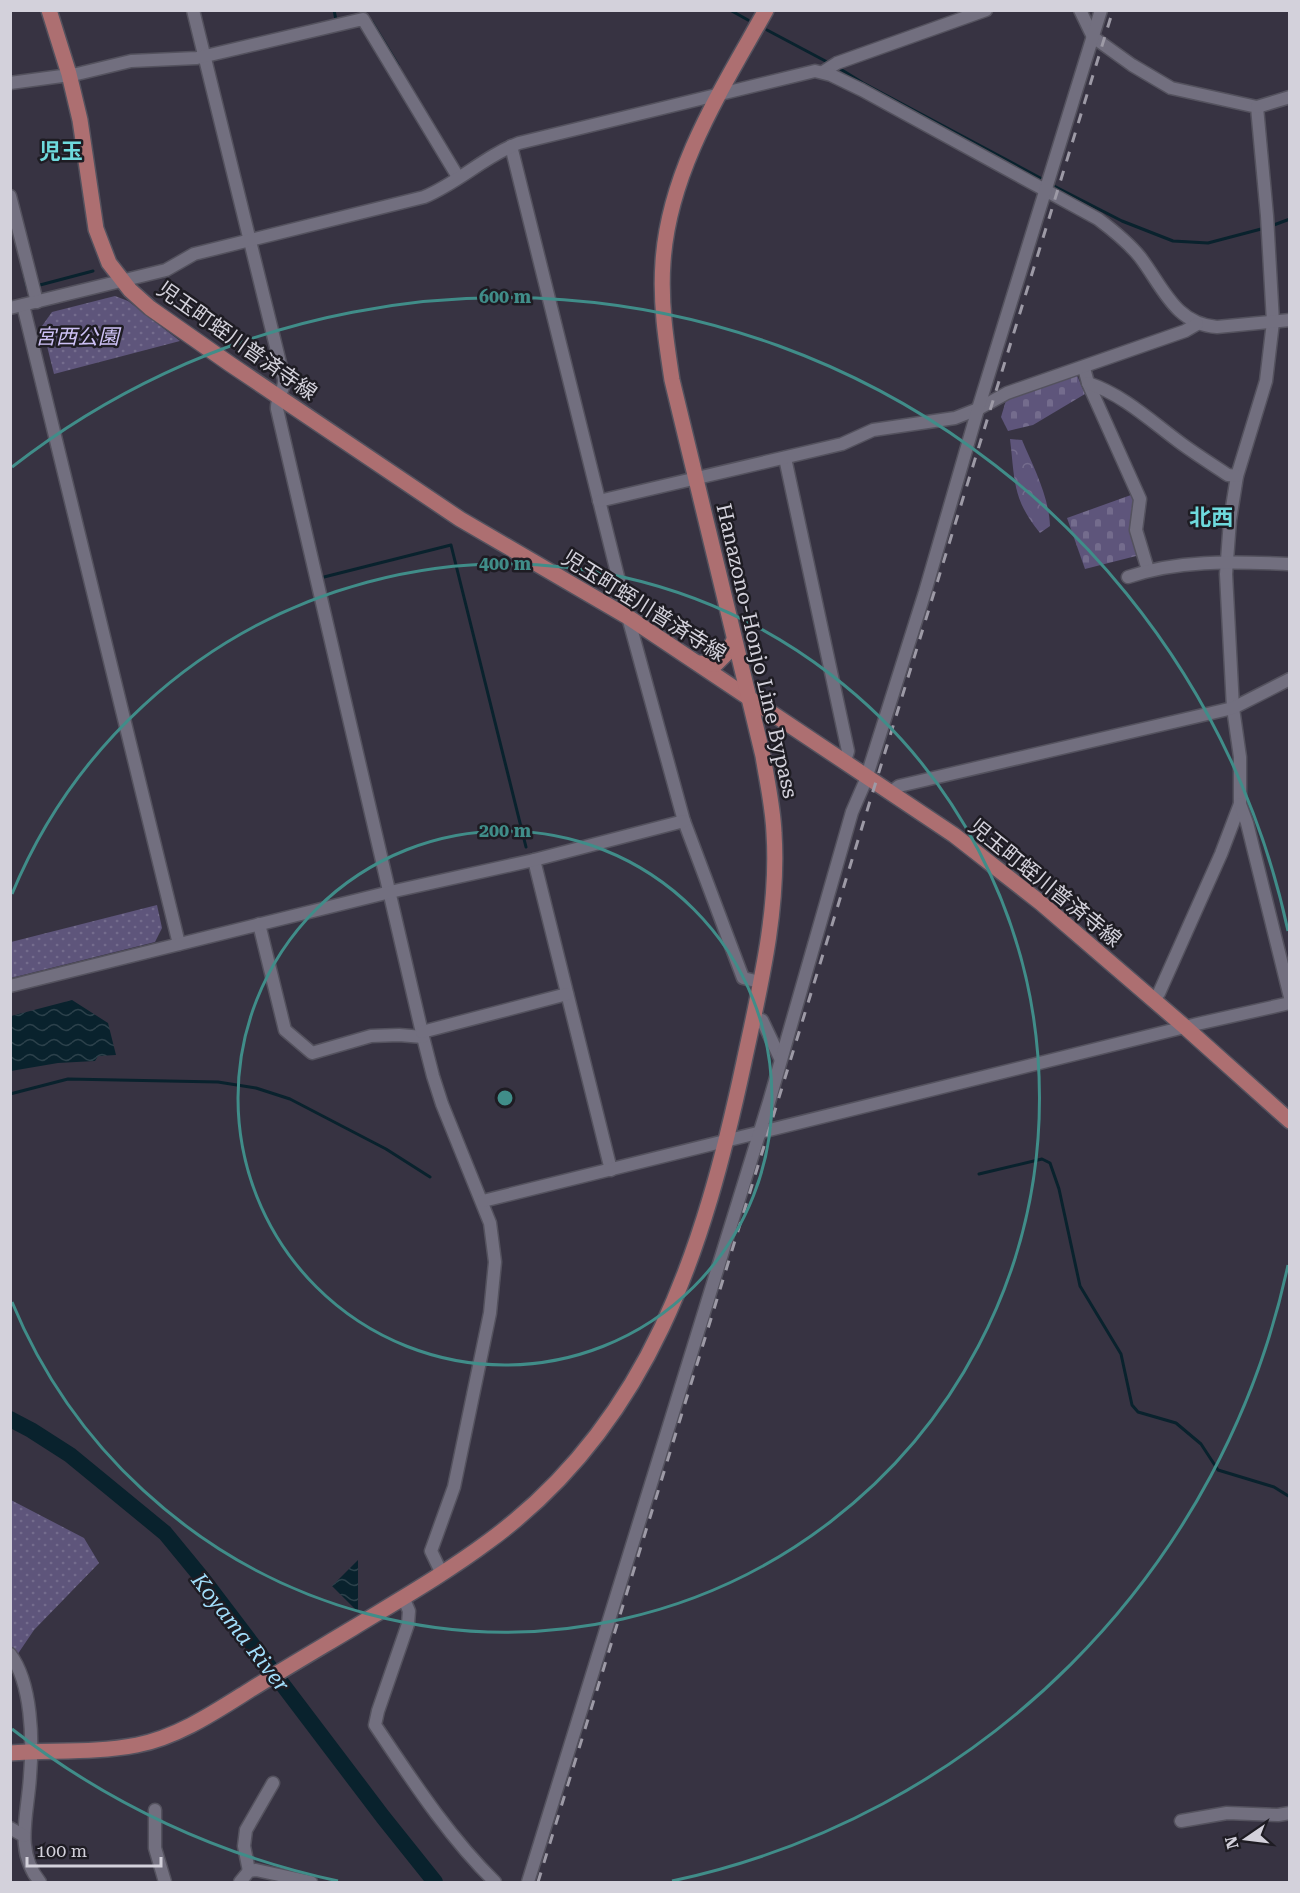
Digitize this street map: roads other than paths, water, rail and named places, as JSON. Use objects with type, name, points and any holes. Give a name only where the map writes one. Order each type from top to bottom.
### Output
[{"type":"main road","name":"児玉町蛭川普済寺線","points":[[49,10],[69,74],[81,127],[96,229],[104,253],[121,281],[150,308],[460,519],[628,617],[891,792],[986,859],[1154,1000],[1290,1121]]},
{"type":"main road","name":"Hanazono-Honjo Line Bypass","points":[[10,1753],[99,1750],[139,1744],[169,1736],[239,1697],[442,1574],[491,1540],[547,1492],[570,1468],[600,1431],[642,1368],[667,1319],[702,1228],[753,1018],[773,893],[774,833],[770,794],[760,746],[672,380],[664,327],[663,262],[668,226],[690,151],[766,10]]},
{"type":"main road","points":[[697,663],[716,664],[727,653],[734,640]]},
{"type":"main road","points":[[760,746],[770,725],[783,722]]},
{"type":"street","points":[[193,10],[284,379],[284,386],[278,396],[277,409],[422,1034],[442,1104],[483,1201],[494,1244],[493,1298],[449,1503],[431,1551],[442,1574]]},
{"type":"street","points":[[823,72],[837,63],[986,10]]},
{"type":"street","points":[[1080,10],[1093,38],[1171,88],[1257,107],[1290,98]]},
{"type":"street","points":[[528,1882],[759,1133],[852,812],[866,777],[925,592],[978,409],[1101,10]]},
{"type":"street","points":[[10,83],[131,61],[205,56],[363,19],[458,177]]},
{"type":"street","points":[[179,944],[16,307],[166,270],[194,254],[251,242],[424,197],[511,146],[807,72],[823,72],[862,90],[1098,219],[1126,241],[1172,302],[1185,316],[1197,324],[1217,327],[1290,320]]},
{"type":"street","points":[[1257,107],[1267,216],[1273,322],[1266,381],[1237,477],[1230,520],[1227,562],[1228,630],[1233,708],[1240,757],[1240,804],[1247,823],[1290,997]]},
{"type":"street","points":[[511,146],[628,617],[684,821],[743,978],[760,982]]},
{"type":"street","points":[[10,196],[37,302]]},
{"type":"street","points":[[599,501],[842,444],[873,430],[955,418],[978,409],[1007,393],[1185,331],[1197,324]]},
{"type":"street","points":[[1083,368],[1140,499],[1136,530],[1148,570]]},
{"type":"street","points":[[1088,383],[1104,388],[1228,475],[1237,477]]},
{"type":"street","points":[[785,458],[848,751],[845,761]]},
{"type":"street","points":[[1128,577],[1148,570],[1198,563],[1290,564]]},
{"type":"street","points":[[891,792],[899,786],[1233,708],[1290,679]]},
{"type":"street","points":[[1154,1000],[1221,854],[1240,804]]},
{"type":"street","points":[[10,986],[390,892],[534,860],[684,821]]},
{"type":"street","points":[[534,860],[611,1170]]},
{"type":"street","points":[[259,924],[285,1030],[312,1053],[371,1036],[422,1034],[567,994]]},
{"type":"street","points":[[483,1201],[1290,1003]]},
{"type":"street","points":[[753,1018],[762,1020],[780,1058]]},
{"type":"street","points":[[403,1597],[409,1611],[408,1624],[375,1725],[426,1802],[473,1861],[495,1882]]},
{"type":"street","points":[[10,1654],[22,1676],[27,1695],[30,1774],[24,1836],[25,1853],[30,1870],[40,1882]]},
{"type":"street","points":[[249,1871],[244,1846],[246,1830],[273,1783]]},
{"type":"street","points":[[155,1810],[155,1848],[165,1882]]},
{"type":"street","points":[[1181,1821],[1227,1814],[1278,1815],[1290,1813]]},
{"type":"street","points":[[10,1828],[24,1836]]},
{"type":"street","points":[[240,1882],[249,1871],[256,1870],[311,1882]]},
{"type":"water","points":[[72,1000],[108,1023],[116,1055],[98,1056],[95,1061],[58,1063],[11,1071],[11,1016]]},
{"type":"water","points":[[358,1560],[358,1612],[332,1586]]},
{"type":"waterway","points":[[334,10],[336,20]]},
{"type":"waterway","points":[[730,10],[748,20]]},
{"type":"waterway","points":[[372,22],[398,65]]},
{"type":"waterway","points":[[767,30],[831,64]]},
{"type":"waterway","points":[[837,67],[1044,180]]},
{"type":"waterway","points":[[1050,184],[1122,221],[1173,241],[1208,243],[1265,228]]},
{"type":"waterway","points":[[1271,226],[1290,219]]},
{"type":"waterway","points":[[40,285],[93,271]]},
{"type":"waterway","points":[[24,274],[27,287]]},
{"type":"waterway","points":[[324,577],[451,545],[526,847]]},
{"type":"waterway","points":[[10,1094],[68,1079],[218,1082],[256,1088],[290,1099],[386,1149],[430,1177]]},
{"type":"waterway","points":[[979,1174],[1042,1159],[1050,1163],[1059,1189],[1080,1286],[1121,1354],[1132,1405],[1138,1412],[1176,1423],[1201,1444],[1218,1470],[1274,1487],[1290,1497]]},
{"type":"waterway","name":"Koyama River","points":[[10,1419],[70,1455],[165,1533],[435,1882]]},
{"type":"railway","points":[[538,1882],[1113,10]]},
{"type":"district","name":"児玉","points":[[61,151]]},
{"type":"district","name":"北西","points":[[1211,517]]},
{"type":"park label","name":"宮西公園","points":[[77,337]]}]
